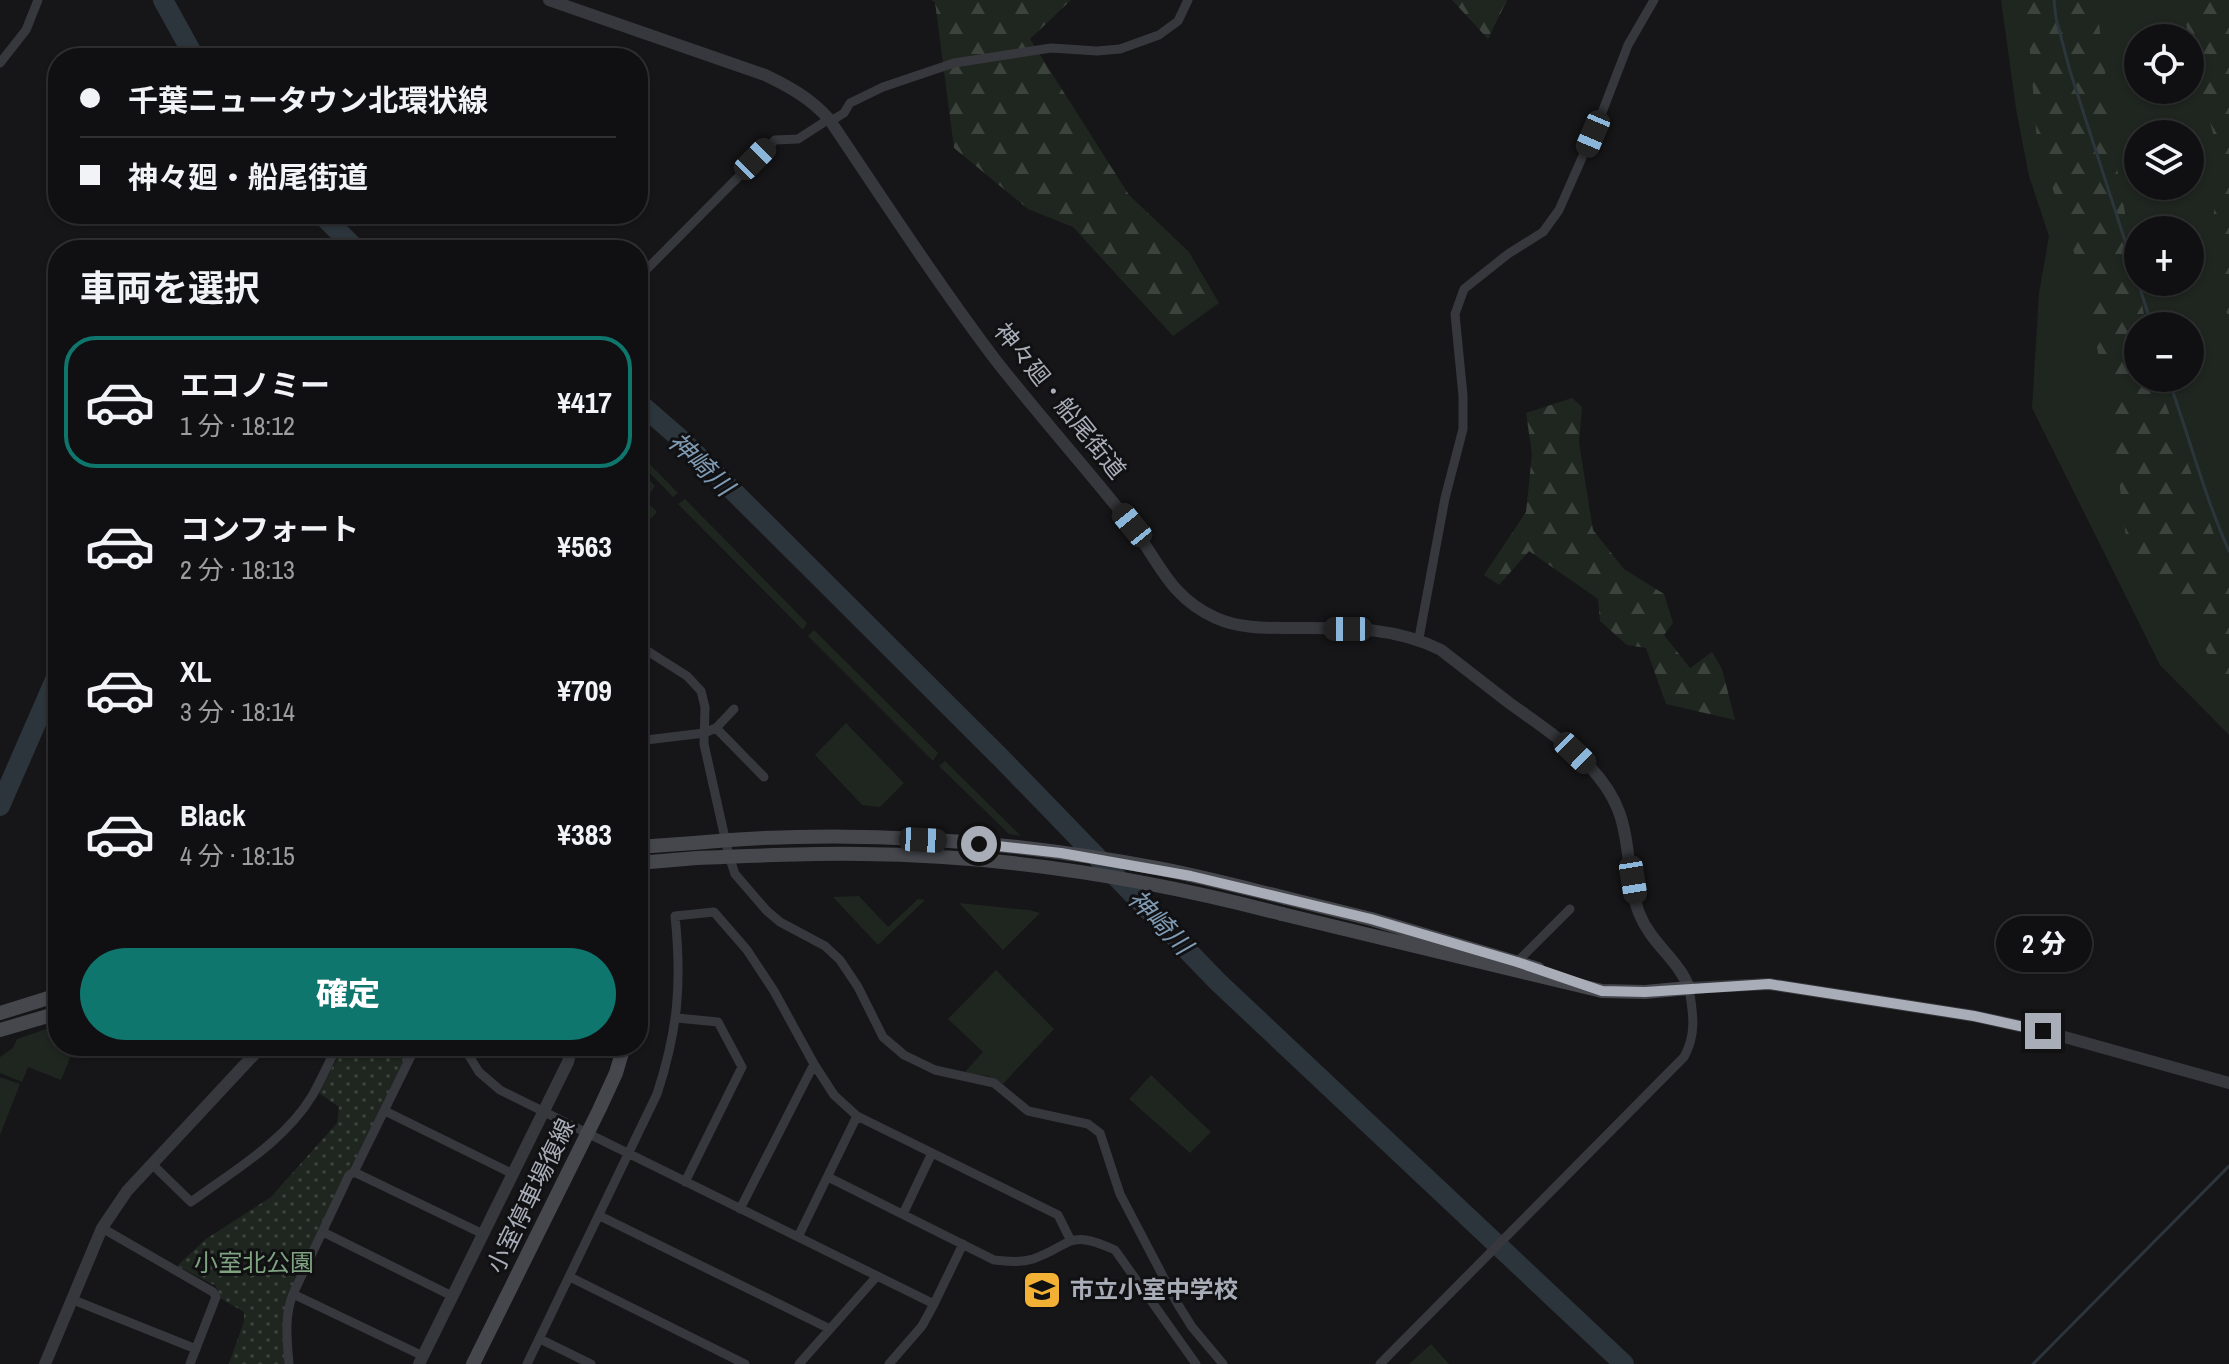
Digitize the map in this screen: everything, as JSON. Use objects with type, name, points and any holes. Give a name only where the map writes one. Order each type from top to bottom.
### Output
[{"type":"main road","points":[[648,861],[735,839],[867,837],[1007,846],[1164,869],[1286,898],[1371,919],[1602,991]]},
{"type":"main road","points":[[648,848],[864,854],[996,862],[1107,876],[1218,897],[1602,991],[1645,992],[1689,988]]},
{"type":"main road","points":[[0,1013],[48,998]]},
{"type":"main road","points":[[0,1030],[48,1016]]},
{"type":"main road","name":"小室停車場復線","points":[[473,1364],[587,1134],[621,1056]]},
{"type":"street","points":[[0,63],[26,30],[38,0]]},
{"type":"street","name":"神々廻・船尾街道","points":[[549,0],[765,75],[817,105],[994,357],[1132,525],[1169,584],[1182,597],[1217,619],[1238,625],[1375,629],[1419,638],[1441,650],[1575,753],[1607,788],[1625,829],[1637,909],[1646,929],[1685,976],[1689,988]]},
{"type":"street","points":[[648,268],[775,140],[798,139],[844,113],[850,103],[883,87],[954,63],[1051,48],[1097,51],[1133,44],[1159,35],[1178,21],[1188,0]]},
{"type":"street","points":[[1419,638],[1445,498],[1463,429],[1455,314],[1464,289],[1508,254],[1543,232],[1559,210],[1628,45],[1654,0]]},
{"type":"street","points":[[648,651],[671,664],[697,687],[705,707],[704,744],[735,874],[780,922],[825,946],[840,960],[858,987],[883,1037],[904,1055],[935,1070],[994,1083],[1028,1111],[1088,1124],[1100,1133],[1120,1194],[1177,1303],[1192,1327],[1223,1364]]},
{"type":"street","points":[[648,740],[704,733],[716,728],[734,709]]},
{"type":"street","points":[[716,728],[764,777]]},
{"type":"street","points":[[1517,962],[1570,909]]},
{"type":"street","points":[[527,1364],[657,1094],[671,1053],[677,1018],[679,960],[675,916],[714,912],[747,950],[774,991],[834,1095],[857,1116],[1058,1215],[1070,1239]]},
{"type":"street","points":[[1380,1364],[1684,1057],[1694,1022],[1689,988],[1769,984],[1974,1016],[2043,1031],[2229,1083]]},
{"type":"street","points":[[677,1018],[718,1022],[742,1067],[685,1182]]},
{"type":"street","points":[[48,1363],[71,1299],[102,1228],[127,1191],[253,1056]]},
{"type":"street","points":[[152,1164],[191,1202],[276,1138],[294,1120],[311,1098],[332,1056]]},
{"type":"street","points":[[289,1364],[286,1324],[293,1294],[349,1175],[354,1172],[411,1056]]},
{"type":"street","points":[[469,1056],[479,1072],[500,1090],[934,1304]]},
{"type":"street","points":[[293,1294],[421,1360],[570,1056]]},
{"type":"street","points":[[740,1209],[814,1064]]},
{"type":"street","points":[[385,1111],[513,1174]]},
{"type":"street","points":[[798,1237],[857,1116]]},
{"type":"street","points":[[903,1214],[932,1153]]},
{"type":"street","points":[[354,1172],[483,1234]]},
{"type":"street","points":[[828,1177],[994,1260],[1032,1260],[1070,1239],[1096,1241],[1115,1250],[1196,1364]]},
{"type":"street","points":[[600,1216],[830,1329]]},
{"type":"street","points":[[102,1228],[213,1292],[216,1297],[190,1364]]},
{"type":"street","points":[[323,1232],[452,1296]]},
{"type":"street","points":[[889,1364],[922,1326],[963,1244]]},
{"type":"street","points":[[799,1364],[877,1276]]},
{"type":"street","points":[[570,1277],[745,1364]]},
{"type":"street","points":[[71,1299],[196,1349]]},
{"type":"street","points":[[540,1339],[591,1364]]},
{"type":"green space","points":[[931,0],[1071,0],[1030,39],[1129,195],[1189,252],[1219,303],[1173,336],[1073,227],[1028,209],[954,148],[935,2]]},
{"type":"green space","points":[[1452,0],[1507,0],[1488,39]]},
{"type":"green space","points":[[2001,0],[2229,0],[2229,735],[2160,665],[2032,408],[2039,293],[2049,236],[2029,176]]},
{"type":"green space","points":[[2026,0],[2096,0],[2126,216],[2124,296],[2140,296],[2143,312],[2124,312],[2124,392],[2161,392],[2229,575],[2229,693],[2191,623],[2129,562],[2110,406],[2079,267],[2037,142]]},
{"type":"green space","points":[[2184,0],[2229,0],[2229,317],[2224,308],[2213,223],[2219,157],[2204,97],[2204,24],[2186,24]]},
{"type":"green space","points":[[1572,398],[1582,407],[1579,443],[1593,530],[1624,569],[1664,594],[1673,623],[1664,635],[1690,668],[1712,652],[1722,669],[1735,720],[1666,704],[1646,648],[1627,645],[1600,621],[1598,599],[1529,551],[1499,585],[1484,575],[1526,512],[1532,454],[1526,413]]},
{"type":"green space","points":[[648,462],[678,493],[673,497],[648,471]]},
{"type":"green space","points":[[648,479],[655,486],[648,496]]},
{"type":"green space","points":[[685,499],[807,623],[803,630],[678,504]]},
{"type":"green space","points":[[648,503],[657,512],[648,521]]},
{"type":"green space","points":[[814,630],[938,753],[933,761],[808,636]]},
{"type":"green space","points":[[846,723],[904,783],[880,807],[862,805],[815,755]]},
{"type":"green space","points":[[945,761],[1021,836],[1009,834],[939,766]]},
{"type":"green space","points":[[859,896],[888,927],[918,899],[925,900],[878,945],[833,897]]},
{"type":"green space","points":[[959,903],[1029,910],[1040,913],[1003,950]]},
{"type":"green space","points":[[996,970],[1054,1029],[1003,1084],[988,1076],[964,1073],[983,1052],[948,1019]]},
{"type":"green space","points":[[48,1028],[48,1056],[71,1056],[61,1080],[28,1067],[22,1082],[0,1073],[0,1057],[13,1048],[17,1039]]},
{"type":"green space","name":"小室北公園","points":[[338,1056],[408,1056],[284,1312],[284,1364],[229,1364],[244,1321],[244,1312],[220,1298],[216,1286],[177,1266],[206,1239],[271,1197],[337,1123],[339,1107],[319,1093]]},
{"type":"green space","points":[[1151,1075],[1211,1132],[1190,1153],[1129,1099]]},
{"type":"green space","points":[[0,1077],[20,1084],[0,1135]]},
{"type":"green space","points":[[1431,1344],[1449,1364],[1409,1364]]},
{"type":"waterway","name":"神崎川","points":[[163,0],[189,48]]},
{"type":"waterway","points":[[2054,0],[2070,71],[2124,238]]},
{"type":"waterway","name":"神崎川","points":[[331,224],[347,240]]},
{"type":"waterway","points":[[2142,296],[2148,312]]},
{"type":"waterway","points":[[2173,392],[2229,551]]},
{"type":"waterway","name":"神崎川","points":[[648,411],[683,441],[1001,758],[1218,982],[1624,1364]]},
{"type":"waterway","points":[[0,806],[48,696]]},
{"type":"waterway","points":[[2033,1364],[2229,1166]]},
{"type":"place","name":"市立小室中学校","points":[[1042,1290]]},
{"type":"route","points":[[979,844],[1164,869],[1371,919],[1602,991],[1645,992],[1769,984],[1853,995],[2043,1031]]}]
